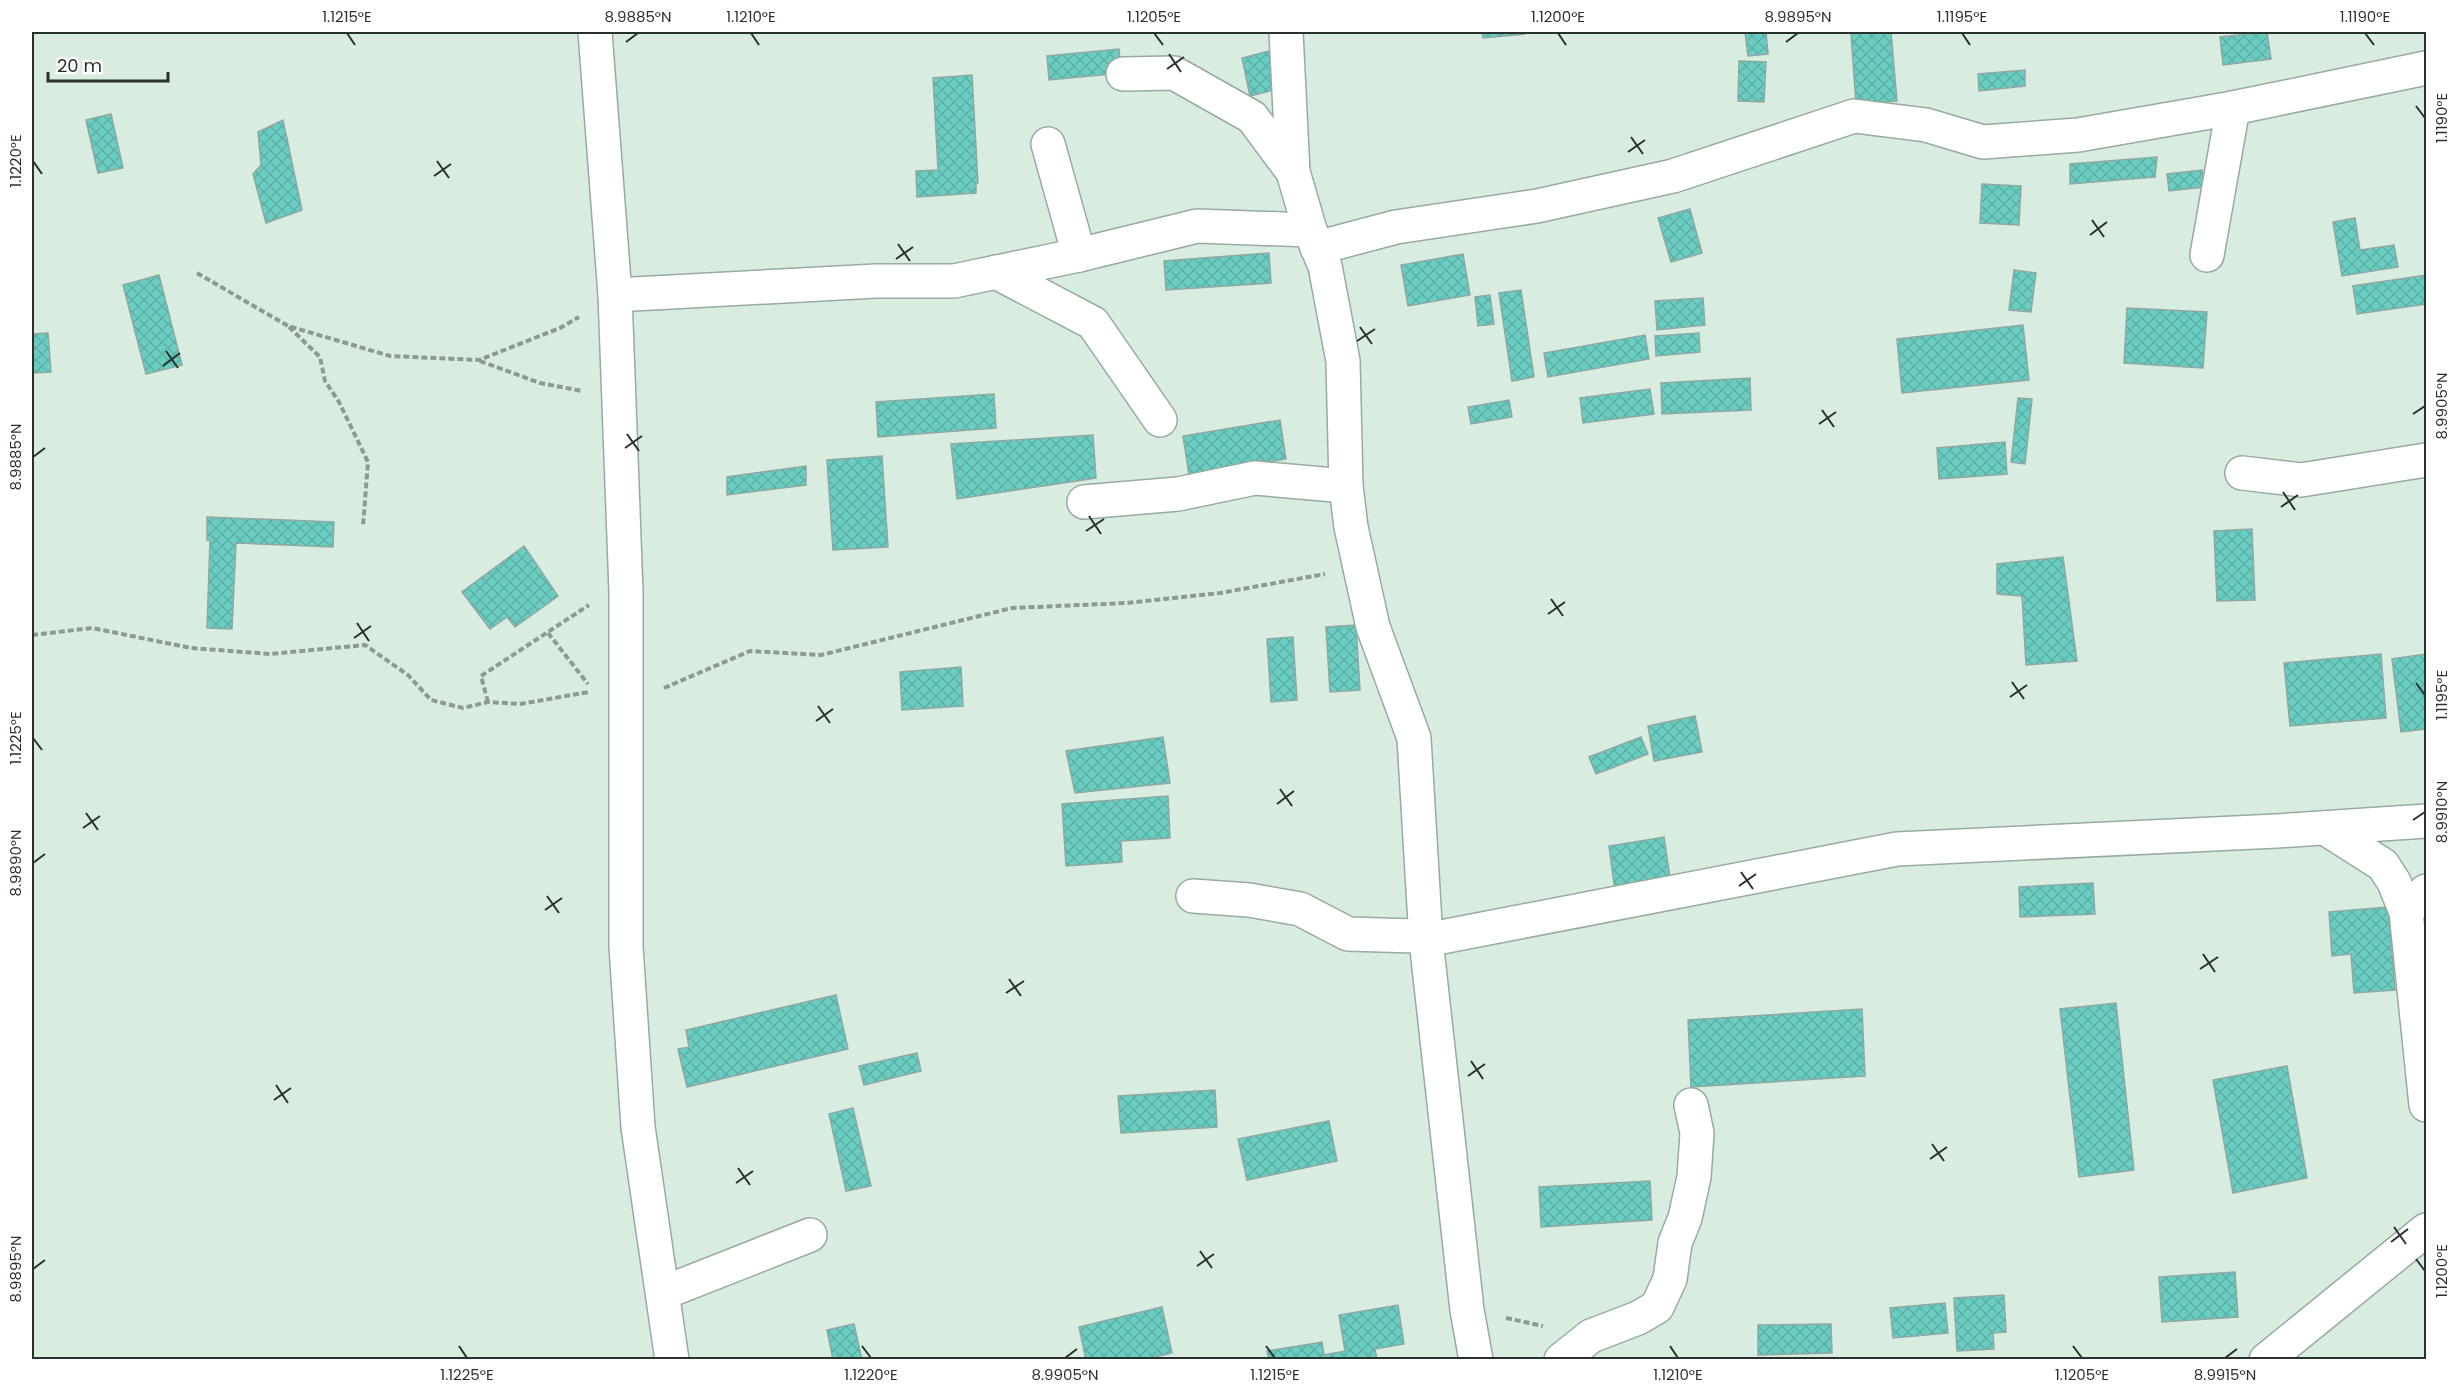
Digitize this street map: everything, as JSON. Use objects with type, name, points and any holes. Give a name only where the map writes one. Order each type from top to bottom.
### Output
[{"type":"street","points":[[595,32],[615,295],[626,592],[626,946],[637,1116],[672,1359]]},
{"type":"street","points":[[1286,32],[1293,172],[1313,239],[1325,266],[1343,361],[1346,486],[1360,567],[1373,627],[1414,738],[1426,940],[1467,1310],[1476,1359]]},
{"type":"street","points":[[615,295],[876,281],[954,280],[1079,255],[1197,226],[1313,239],[1537,206],[1673,176],[1854,117],[1926,125],[1983,142],[2078,135],[2233,108],[2427,68]]},
{"type":"street","points":[[1123,74],[1174,73],[1252,117],[1293,172]]},
{"type":"street","points":[[2207,255],[2233,108]]},
{"type":"street","points":[[1048,144],[1079,255]]},
{"type":"street","points":[[996,272],[1093,323],[1160,420]]},
{"type":"street","points":[[2242,473],[2301,480],[2427,460]]},
{"type":"street","points":[[1084,502],[1178,494],[1255,478],[1346,486]]},
{"type":"street","points":[[1193,896],[1249,900],[1300,909],[1348,934],[1414,936],[1426,940],[1897,849],[2427,821]]},
{"type":"street","points":[[2325,828],[2383,865],[2394,882],[2416,901],[2427,1105]]},
{"type":"street","points":[[1561,1359],[1591,1336],[1638,1318],[1657,1307],[1670,1279],[1675,1243],[1685,1218],[1694,1177],[1697,1133],[1691,1105]]},
{"type":"street","points":[[2266,1359],[2425,1224]]},
{"type":"street","points":[[663,1293],[810,1235]]},
{"type":"path","points":[[197,273],[288,326],[390,356],[479,360],[540,383],[589,392],[617,384]]},
{"type":"path","points":[[479,360],[560,328],[615,295]]},
{"type":"path","points":[[288,326],[320,357],[325,381],[339,402],[368,462],[363,526]]},
{"type":"path","points":[[625,704],[750,651],[821,655],[1012,608],[1127,603],[1220,593],[1360,567]]},
{"type":"path","points":[[488,702],[481,676],[604,595],[626,592]]},
{"type":"path","points":[[32,635],[92,628],[191,648],[270,654],[366,645],[408,675],[431,700],[463,708],[488,702],[520,704],[594,692],[548,633]]},
{"type":"path","points":[[1467,1310],[1591,1336]]},
{"type":"building","points":[[1482,32],[1525,32],[1525,34],[1483,38]]},
{"type":"building","points":[[1745,32],[1766,32],[1768,54],[1748,56]]},
{"type":"building","points":[[1891,32],[1897,101],[1856,104],[1851,34]]},
{"type":"building","points":[[2267,32],[2271,59],[2223,65],[2220,37]]},
{"type":"building","points":[[1119,49],[1121,73],[1049,80],[1047,56]]},
{"type":"building","points":[[1273,50],[1282,88],[1250,96],[1242,58]]},
{"type":"building","points":[[1739,61],[1766,62],[1764,102],[1738,101]]},
{"type":"building","points":[[2025,70],[2025,86],[1979,91],[1978,74]]},
{"type":"building","points":[[972,75],[978,183],[976,183],[976,193],[917,197],[916,171],[938,170],[933,78]]},
{"type":"building","points":[[111,114],[123,168],[98,173],[86,120]]},
{"type":"building","points":[[283,120],[302,210],[266,223],[253,174],[261,165],[258,132]]},
{"type":"building","points":[[2157,157],[2155,177],[2070,184],[2070,164]]},
{"type":"building","points":[[2202,170],[2204,187],[2169,191],[2167,174]]},
{"type":"building","points":[[1982,184],[2021,186],[2019,225],[1980,223]]},
{"type":"building","points":[[1690,209],[1702,253],[1671,262],[1658,218]]},
{"type":"building","points":[[2355,218],[2360,250],[2394,245],[2398,267],[2342,276],[2333,222]]},
{"type":"building","points":[[1269,253],[1271,283],[1166,290],[1164,261]]},
{"type":"building","points":[[1463,254],[1470,295],[1408,306],[1401,265]]},
{"type":"building","points":[[2014,270],[2036,273],[2031,312],[2009,310]]},
{"type":"building","points":[[159,275],[182,365],[146,374],[123,285]]},
{"type":"building","points":[[2426,275],[2426,304],[2357,314],[2353,286]]},
{"type":"building","points":[[1521,290],[1534,377],[1512,381],[1499,293]]},
{"type":"building","points":[[1490,295],[1494,324],[1478,326],[1475,297]]},
{"type":"building","points":[[1703,298],[1705,325],[1657,330],[1655,301]]},
{"type":"building","points":[[2127,308],[2207,312],[2203,368],[2124,363]]},
{"type":"building","points":[[2023,325],[2029,380],[1902,393],[1897,339]]},
{"type":"building","points":[[48,333],[51,372],[32,373],[32,334]]},
{"type":"building","points":[[1699,333],[1700,352],[1656,356],[1655,336]]},
{"type":"building","points":[[1645,335],[1649,359],[1548,377],[1544,353]]},
{"type":"building","points":[[1750,378],[1751,410],[1662,414],[1661,383]]},
{"type":"building","points":[[1650,389],[1654,414],[1583,423],[1580,398]]},
{"type":"building","points":[[994,394],[996,428],[878,437],[876,402]]},
{"type":"building","points":[[2018,398],[2032,399],[2025,464],[2011,462]]},
{"type":"building","points":[[1509,400],[1512,417],[1471,424],[1468,407]]},
{"type":"building","points":[[1280,420],[1286,459],[1189,475],[1183,436]]},
{"type":"building","points":[[1093,435],[1096,478],[957,499],[951,444]]},
{"type":"building","points":[[2005,442],[2007,474],[1939,479],[1937,448]]},
{"type":"building","points":[[882,456],[888,547],[833,550],[827,460]]},
{"type":"building","points":[[806,466],[806,485],[727,495],[727,477]]},
{"type":"building","points":[[207,517],[334,522],[333,547],[236,543],[232,629],[207,628],[210,540],[207,540]]},
{"type":"building","points":[[2252,529],[2255,600],[2217,601],[2214,531]]},
{"type":"building","points":[[524,546],[558,596],[515,627],[507,617],[490,629],[462,592]]},
{"type":"building","points":[[2063,557],[2077,661],[2026,665],[2022,596],[1997,594],[1997,564]]},
{"type":"building","points":[[1356,625],[1360,690],[1330,692],[1326,627]]},
{"type":"building","points":[[1293,637],[1297,700],[1271,702],[1267,639]]},
{"type":"building","points":[[2381,654],[2386,718],[2290,726],[2284,663]]},
{"type":"building","points":[[2426,654],[2426,729],[2401,732],[2392,659]]},
{"type":"building","points":[[961,667],[963,706],[902,710],[900,672]]},
{"type":"building","points":[[1695,716],[1702,752],[1654,761],[1648,726]]},
{"type":"building","points":[[1163,737],[1170,783],[1075,793],[1066,751]]},
{"type":"building","points":[[1641,737],[1648,754],[1596,774],[1589,757]]},
{"type":"building","points":[[1168,796],[1170,838],[1121,841],[1122,862],[1066,866],[1062,804]]},
{"type":"building","points":[[1664,837],[1671,884],[1615,892],[1609,846]]},
{"type":"building","points":[[2093,883],[2095,914],[2020,917],[2019,887]]},
{"type":"building","points":[[2388,907],[2395,990],[2354,993],[2351,954],[2332,956],[2329,912]]},
{"type":"building","points":[[836,995],[848,1049],[687,1087],[678,1049],[689,1047],[686,1030]]},
{"type":"building","points":[[2116,1003],[2134,1170],[2079,1177],[2060,1009]]},
{"type":"building","points":[[1862,1009],[1865,1076],[1691,1087],[1688,1020]]},
{"type":"building","points":[[917,1053],[921,1071],[864,1085],[859,1066]]},
{"type":"building","points":[[2287,1066],[2307,1178],[2233,1193],[2213,1080]]},
{"type":"building","points":[[1215,1090],[1217,1127],[1121,1133],[1118,1096]]},
{"type":"building","points":[[853,1108],[871,1186],[846,1191],[829,1114]]},
{"type":"building","points":[[1329,1121],[1337,1161],[1247,1180],[1238,1139]]},
{"type":"building","points":[[1650,1181],[1652,1220],[1541,1227],[1539,1187]]},
{"type":"building","points":[[2235,1272],[2238,1317],[2162,1322],[2159,1277]]},
{"type":"building","points":[[2004,1295],[2006,1332],[1993,1333],[1994,1349],[1957,1351],[1954,1298]]},
{"type":"building","points":[[1945,1303],[1948,1333],[1893,1338],[1890,1308]]},
{"type":"building","points":[[1398,1305],[1404,1344],[1375,1349],[1377,1360],[1269,1360],[1267,1351],[1322,1342],[1324,1355],[1345,1351],[1339,1315]]},
{"type":"building","points":[[1162,1307],[1172,1353],[1142,1360],[1086,1360],[1079,1327]]},
{"type":"building","points":[[854,1324],[862,1360],[833,1360],[827,1330]]},
{"type":"building","points":[[1831,1324],[1832,1353],[1758,1355],[1758,1325]]}]
